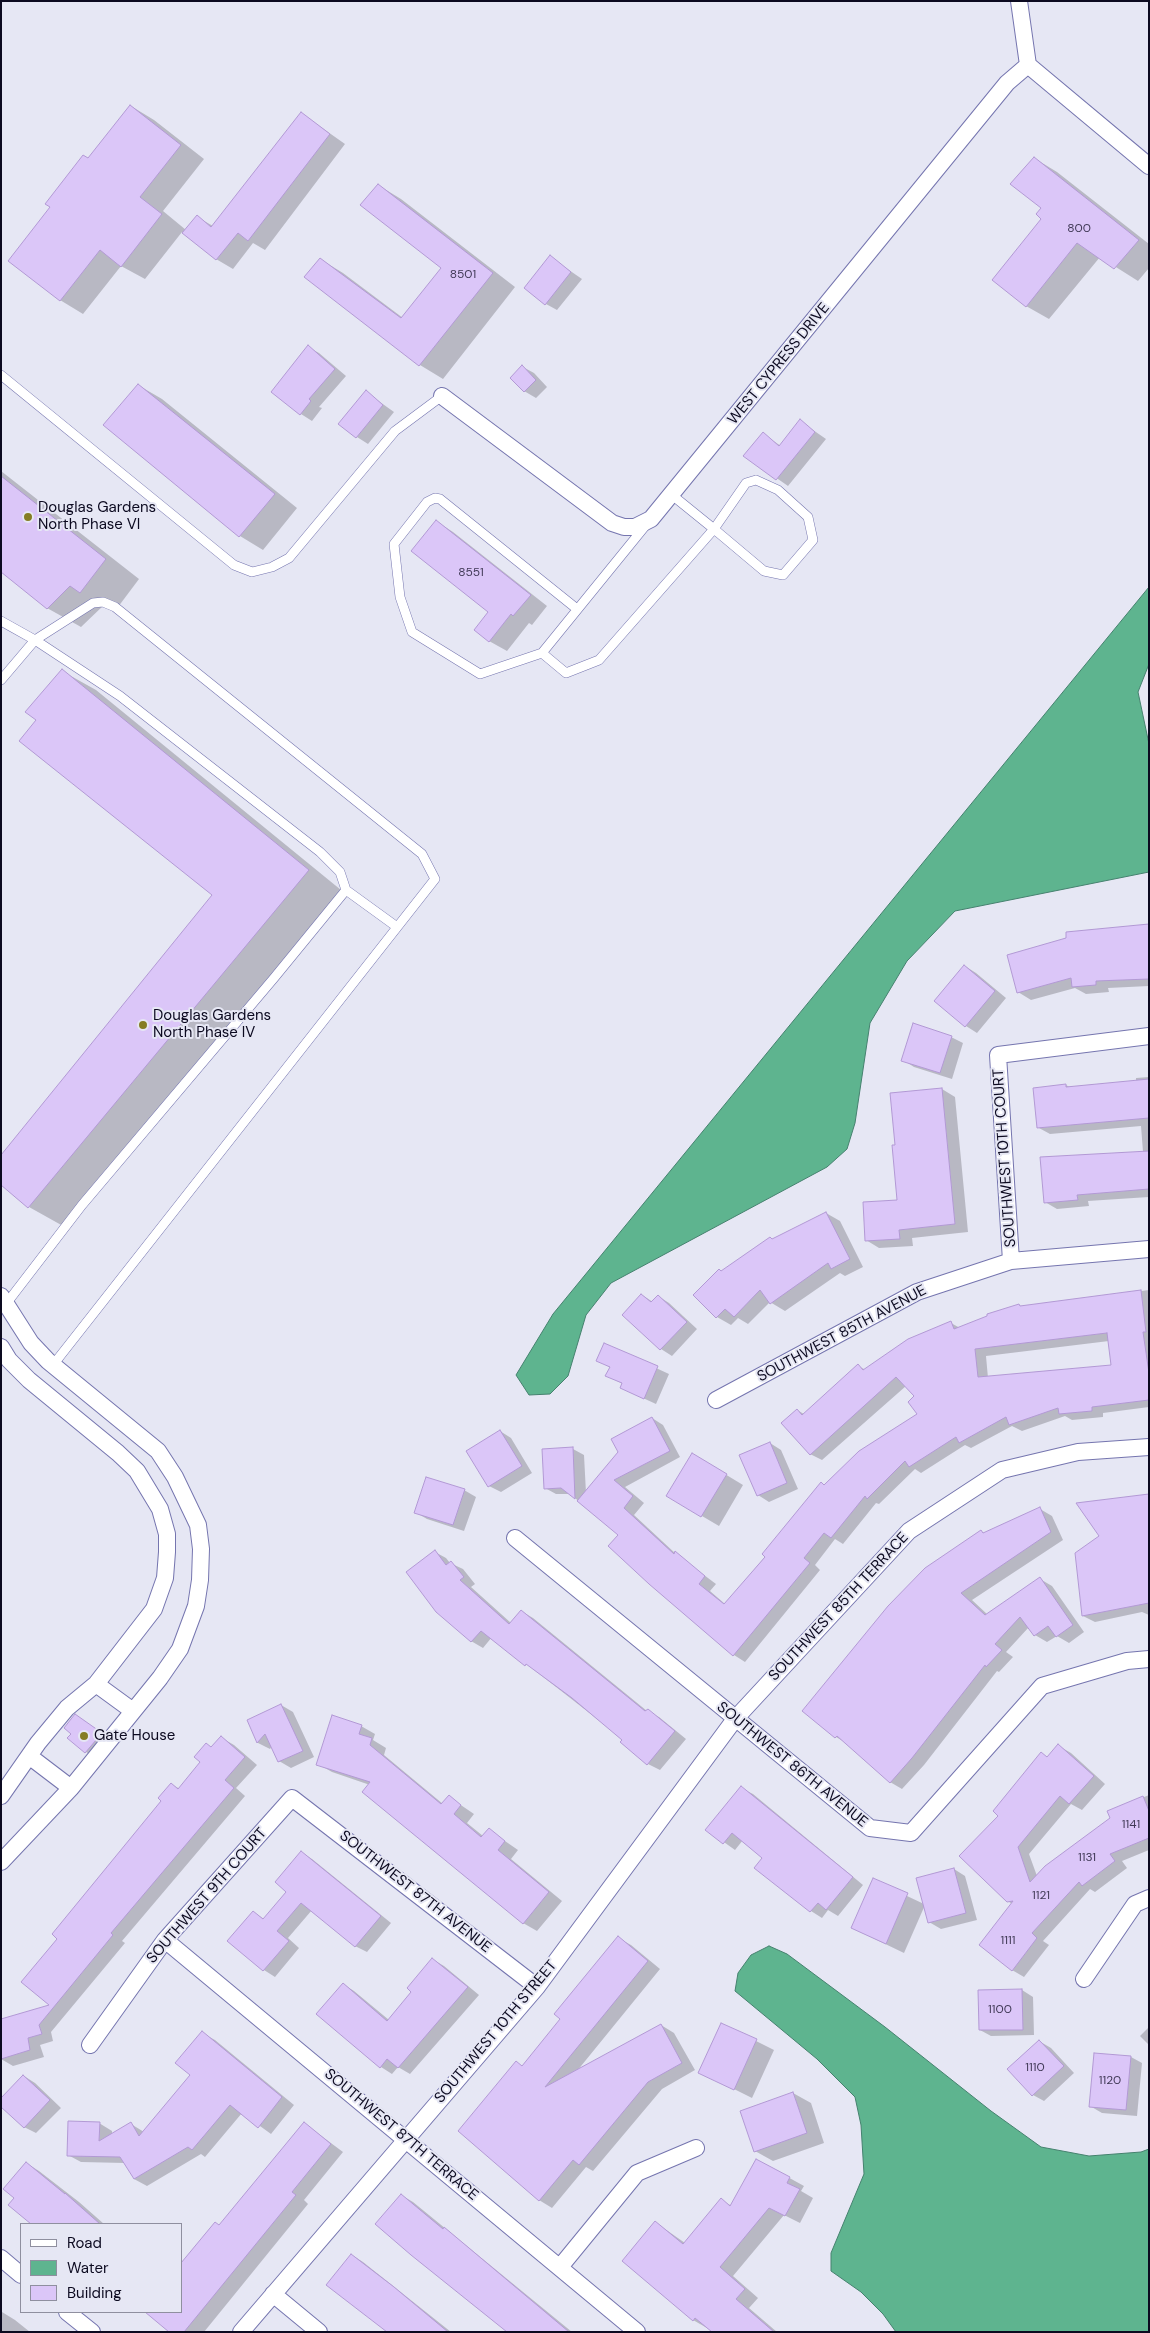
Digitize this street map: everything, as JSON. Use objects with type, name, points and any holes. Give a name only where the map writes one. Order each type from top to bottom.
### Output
[{"type":"street","points":[[1019,1],[1028,65],[1149,166]]},
{"type":"street","name":"WEST CYPRESS DRIVE","points":[[442,396],[612,523],[624,527],[635,527],[651,519],[1007,83],[1028,65]]},
{"type":"street","name":"SOUTHWEST 10TH COURT","points":[[1011,1261],[998,1055],[1149,1036]]},
{"type":"street","name":"SOUTHWEST 85TH AVENUE","points":[[716,1400],[917,1292],[1011,1261],[1149,1249]]},
{"type":"street","points":[[1,1862],[71,1788],[180,1649],[196,1606],[200,1580],[198,1525],[175,1477],[158,1451],[52,1365],[31,1343],[3,1302]]},
{"type":"street","points":[[1,1347],[9,1360],[29,1380],[137,1470],[160,1508],[168,1552],[165,1578],[154,1609],[96,1684],[68,1708],[29,1756],[1,1796]]},
{"type":"street","name":"SOUTHWEST 85TH TERRACE","points":[[735,1720],[909,1531],[1002,1470],[1078,1452],[1149,1447]]},
{"type":"street","points":[[151,1491],[175,1477]]},
{"type":"street","name":"SOUTHWEST 86TH AVENUE","points":[[515,1538],[735,1720],[870,1828],[911,1833],[1042,1686],[1127,1661],[1149,1659]]},
{"type":"street","points":[[96,1684],[133,1711]]},
{"type":"street","name":"SOUTHWEST 10TH STREET","points":[[241,2332],[537,1987],[735,1720]]},
{"type":"street","points":[[29,1756],[71,1788]]},
{"type":"street","name":"SOUTHWEST 87TH AVENUE","points":[[292,1798],[537,1987]]},
{"type":"street","name":"SOUTHWEST 9TH COURT","points":[[90,2045],[165,1940],[292,1798]]},
{"type":"street","points":[[1084,1979],[1136,1904],[1149,1898]]},
{"type":"street","name":"SOUTHWEST 87TH TERRACE","points":[[165,1940],[406,2138],[637,2332]]},
{"type":"street","points":[[560,2267],[638,2173],[696,2148]]},
{"type":"street","points":[[1,2258],[20,2274]]},
{"type":"street","points":[[273,2294],[319,2332]]},
{"type":"street","points":[[68,2313],[92,2332]]},
{"type":"lane","points":[[1,376],[234,565],[252,572],[272,567],[294,553],[395,432],[442,396]]},
{"type":"lane","points":[[542,653],[566,673],[599,660],[714,529],[746,483],[756,480],[778,490],[808,517],[813,540],[783,575],[764,571],[714,529],[672,495]]},
{"type":"lane","points":[[577,609],[440,499],[435,498],[427,502],[394,544],[400,596],[412,632],[480,674],[542,653],[651,519]]},
{"type":"lane","points":[[1,680],[35,640],[93,603],[103,602],[115,606],[422,854],[435,879],[52,1365]]},
{"type":"lane","points":[[1,621],[35,640],[120,696],[320,852],[340,872],[346,890],[397,927]]},
{"type":"lane","points":[[3,1302],[346,890]]},
{"type":"water","points":[[1149,587],[1149,664],[1138,692],[1149,744],[1149,872],[955,911],[907,961],[870,1023],[855,1123],[847,1149],[827,1167],[611,1283],[586,1315],[568,1376],[550,1394],[529,1395],[516,1375],[553,1314]]},
{"type":"water","points":[[769,1946],[787,1954],[885,2027],[991,2111],[1041,2147],[1089,2156],[1141,2152],[1149,2149],[1149,2332],[896,2332],[883,2314],[861,2292],[831,2271],[831,2253],[864,2174],[861,2125],[855,2097],[817,2059],[735,1991],[738,1973],[751,1955]]},
{"type":"building","points":[[130,105],[181,145],[140,197],[162,214],[121,267],[100,250],[60,301],[8,261],[50,207],[45,204],[83,155],[88,158]]},
{"type":"building","points":[[301,112],[330,134],[248,241],[238,233],[216,260],[182,233],[197,215],[211,227]]},
{"type":"building","points":[[1034,157],[1139,240],[1114,269],[1077,243],[1026,307],[992,280],[1041,219],[1036,214],[1041,208],[1010,184]]},
{"type":"building","points":[[378,184],[493,273],[419,366],[304,277],[320,258],[401,318],[441,268],[360,205]]},
{"type":"building","points":[[550,255],[571,272],[545,305],[524,288]]},
{"type":"building","points":[[308,345],[335,369],[309,399],[311,401],[300,415],[271,392]]},
{"type":"building","points":[[522,365],[536,380],[524,392],[510,378]]},
{"type":"building","points":[[138,384],[275,494],[239,537],[103,425]]},
{"type":"building","points":[[366,390],[383,405],[356,438],[338,424]]},
{"type":"building","points":[[800,419],[815,432],[776,480],[743,456],[763,432],[779,446]]},
{"type":"building","name":"Douglas Gardens North Phase VI","points":[[1,476],[106,559],[80,593],[70,586],[47,609],[1,572]]},
{"type":"building","points":[[436,520],[531,595],[513,616],[511,614],[489,642],[474,630],[488,612],[411,551]]},
{"type":"building","name":"Douglas Gardens North Phase IV","points":[[62,669],[309,870],[28,1208],[1,1185],[1,1155],[212,895],[19,741],[36,720],[25,712]]},
{"type":"building","points":[[1149,924],[1149,979],[1096,981],[1096,985],[1072,987],[1071,978],[1017,993],[1007,955],[1066,938],[1066,932]]},
{"type":"building","points":[[964,965],[995,991],[965,1027],[934,1001]]},
{"type":"building","points":[[913,1023],[952,1036],[940,1073],[901,1061]]},
{"type":"building","points":[[1149,1079],[1149,1118],[1037,1128],[1033,1088],[1066,1084],[1066,1087]]},
{"type":"building","points":[[942,1088],[955,1224],[899,1230],[900,1239],[865,1241],[863,1202],[897,1200],[892,1145],[895,1145],[890,1093]]},
{"type":"building","points":[[1149,1151],[1149,1189],[1077,1195],[1078,1200],[1044,1203],[1040,1157]]},
{"type":"building","points":[[826,1212],[850,1259],[831,1269],[828,1263],[770,1304],[760,1290],[734,1317],[725,1309],[716,1318],[693,1295],[719,1269],[721,1271],[770,1237],[772,1239]]},
{"type":"building","points":[[1141,1290],[1146,1332],[1143,1332],[1149,1373],[1149,1400],[1092,1407],[1092,1411],[1059,1414],[1058,1408],[1009,1425],[1006,1417],[959,1443],[956,1437],[909,1467],[905,1461],[867,1499],[865,1496],[831,1538],[824,1533],[804,1558],[810,1563],[733,1656],[608,1546],[618,1535],[577,1501],[618,1452],[611,1439],[652,1417],[670,1451],[614,1480],[633,1496],[624,1508],[674,1554],[675,1551],[705,1576],[699,1584],[724,1604],[765,1557],[762,1554],[821,1482],[824,1485],[859,1451],[917,1414],[908,1402],[914,1396],[896,1377],[810,1455],[781,1423],[797,1409],[802,1415],[858,1364],[863,1370],[908,1339],[951,1321],[954,1329],[987,1316],[987,1314],[1019,1304],[1020,1306]],"holes":[[[1107,1333],[1111,1365],[978,1377],[975,1349]]]},
{"type":"building","points":[[641,1294],[651,1302],[658,1295],[687,1322],[660,1350],[622,1315]]},
{"type":"building","points":[[604,1343],[658,1366],[644,1399],[620,1388],[622,1383],[605,1376],[610,1367],[596,1361]]},
{"type":"building","points":[[500,1430],[522,1466],[488,1487],[466,1451]]},
{"type":"building","points":[[770,1442],[787,1483],[757,1496],[739,1455]]},
{"type":"building","points":[[573,1447],[575,1499],[561,1488],[544,1489],[542,1449]]},
{"type":"building","points":[[692,1453],[727,1474],[701,1517],[666,1496]]},
{"type":"building","points":[[426,1477],[465,1489],[453,1525],[414,1513]]},
{"type":"building","points":[[1149,1494],[1149,1603],[1082,1616],[1075,1553],[1099,1536],[1076,1503]]},
{"type":"building","points":[[1040,1507],[1051,1532],[961,1593],[985,1615],[1040,1577],[1073,1625],[1056,1637],[1048,1626],[1034,1636],[1020,1617],[995,1644],[1002,1650],[986,1667],[985,1665],[890,1783],[837,1736],[835,1738],[802,1711],[888,1606],[925,1568],[981,1530],[983,1533]]},
{"type":"building","points":[[435,1550],[446,1565],[451,1561],[464,1577],[460,1580],[509,1624],[521,1610],[645,1711],[648,1709],[675,1731],[647,1765],[620,1742],[622,1740],[572,1698],[526,1664],[525,1666],[481,1631],[471,1642],[436,1612],[406,1572]]},
{"type":"building","points":[[281,1704],[303,1751],[278,1762],[265,1734],[257,1743],[247,1720]]},
{"type":"building","name":"Gate House","points":[[75,1714],[102,1733],[85,1753],[67,1738],[71,1734],[64,1728]]},
{"type":"building","points":[[332,1715],[362,1725],[359,1734],[372,1738],[370,1745],[441,1804],[449,1795],[461,1805],[454,1814],[481,1837],[489,1828],[505,1841],[498,1850],[549,1892],[523,1924],[362,1792],[370,1782],[316,1765]]},
{"type":"building","points":[[221,1736],[245,1757],[225,1780],[234,1788],[111,1933],[113,1935],[39,2025],[42,2034],[28,2038],[30,2050],[1,2059],[1,2019],[49,2005],[21,1982],[57,1939],[52,1934],[161,1801],[158,1798],[171,1783],[178,1789],[200,1762],[194,1757],[206,1743],[211,1747]]},
{"type":"building","points":[[1058,1744],[1094,1776],[1069,1804],[1060,1796],[1018,1847],[1030,1882],[1045,1866],[1110,1818],[1107,1811],[1143,1796],[1149,1811],[1149,1838],[1110,1854],[1115,1861],[1082,1886],[1079,1882],[1032,1933],[1037,1938],[1012,1971],[979,1945],[1013,1901],[1007,1902],[959,1856],[998,1816],[993,1811],[1041,1752],[1047,1757]]},
{"type":"building","points":[[741,1786],[853,1877],[826,1910],[818,1903],[810,1912],[754,1868],[762,1858],[732,1833],[723,1844],[705,1830]]},
{"type":"building","points":[[301,1851],[381,1916],[355,1947],[301,1903],[277,1931],[289,1941],[263,1971],[227,1941],[253,1911],[263,1919],[286,1892],[275,1882]]},
{"type":"building","points":[[954,1868],[966,1913],[928,1923],[916,1878]]},
{"type":"building","points":[[873,1878],[908,1893],[886,1944],[851,1928]]},
{"type":"building","points":[[618,1936],[648,1961],[545,2087],[661,2024],[682,2063],[648,2082],[579,2165],[573,2160],[539,2201],[458,2131],[516,2061],[522,2066],[560,2019],[554,2014]]},
{"type":"building","points":[[432,1958],[468,1987],[398,2068],[387,2059],[380,2068],[316,2014],[343,1983],[387,2021],[411,1992],[407,1988]]},
{"type":"building","points":[[1022,1989],[1023,2030],[979,2030],[978,1990]]},
{"type":"building","points":[[721,2023],[757,2039],[734,2090],[698,2073]]},
{"type":"building","points":[[202,2031],[282,2097],[258,2128],[230,2105],[192,2150],[188,2147],[134,2179],[120,2157],[67,2156],[68,2121],[100,2122],[99,2141],[131,2122],[139,2136],[190,2075],[175,2063]]},
{"type":"building","points":[[1039,2040],[1064,2066],[1032,2096],[1007,2069]]},
{"type":"building","points":[[1094,2053],[1131,2056],[1126,2110],[1089,2107]]},
{"type":"building","points":[[23,2075],[50,2100],[24,2128],[1,2107],[1,2098]]},
{"type":"building","points":[[793,2092],[807,2133],[754,2152],[740,2111]]},
{"type":"building","points":[[304,2122],[331,2144],[292,2192],[296,2195],[184,2332],[169,2332],[146,2313],[182,2313],[182,2262],[215,2222],[219,2225]]},
{"type":"building","points":[[756,2159],[790,2177],[787,2183],[800,2189],[785,2216],[769,2208],[720,2267],[745,2289],[736,2299],[774,2332],[712,2332],[695,2318],[693,2321],[622,2261],[655,2221],[683,2244],[721,2198],[730,2206]]},
{"type":"building","points":[[26,2162],[99,2223],[30,2223],[8,2205],[14,2198],[3,2189]]},
{"type":"building","points":[[401,2194],[443,2229],[444,2227],[569,2332],[507,2332],[411,2255],[375,2224]]},
{"type":"building","points":[[351,2254],[448,2332],[387,2332],[326,2285]]},
{"type":"place","name":"Douglas Gardens North Phase VI","points":[[28,517]]},
{"type":"place","name":"Douglas Gardens North Phase IV","points":[[143,1025]]},
{"type":"place","name":"Gate House","points":[[84,1736]]}]
